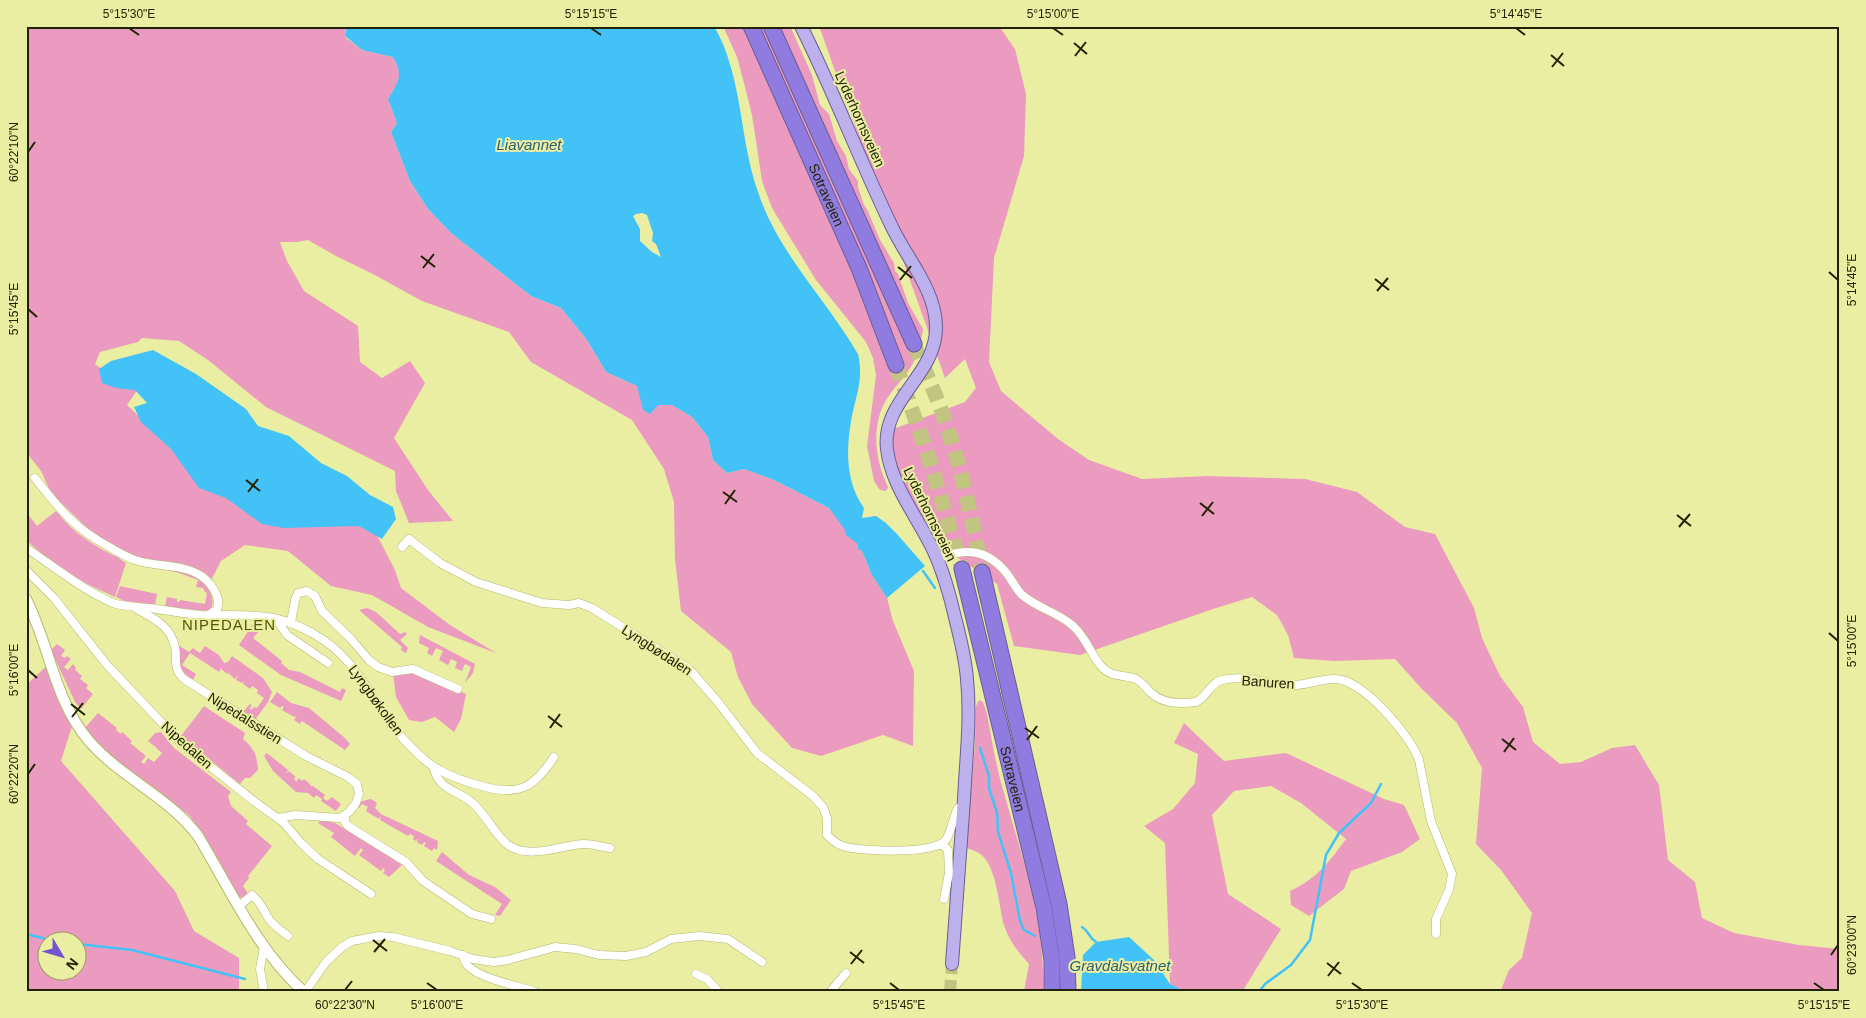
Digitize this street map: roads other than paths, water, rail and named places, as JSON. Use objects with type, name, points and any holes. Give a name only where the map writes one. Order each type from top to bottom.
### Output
[{"type":"highway","name":"Sotraveien","points":[[751,26],[859,268],[896,365]]},
{"type":"highway","name":"Sotraveien","points":[[771,26],[914,344]]},
{"type":"highway","name":"Sotraveien","points":[[962,569],[1040,889],[1049,936],[1053,978],[1052,992]]},
{"type":"highway","name":"Sotraveien","points":[[982,572],[1058,897],[1067,957],[1068,992]]},
{"type":"main road","name":"Lyderhornsveien","points":[[801,26],[892,229],[934,306],[936,328],[932,350],[926,364],[893,413],[889,423],[887,442],[890,464],[901,492],[937,559],[947,586],[967,677],[969,718],[963,808],[954,874],[952,964]]},
{"type":"street","points":[[35,478],[68,518],[90,536],[134,560],[191,571],[205,578],[214,589],[218,601],[217,609],[208,615]]},
{"type":"street","name":"Lyngbødalen","points":[[402,547],[408,539],[440,563],[468,578],[528,599],[551,604],[583,604],[600,612],[633,635],[689,669],[718,702],[757,753],[813,796],[823,807],[827,818],[827,835],[832,841],[848,848],[874,850],[918,849],[941,844]]},
{"type":"street","name":"Lyngbøkollen","points":[[26,548],[78,585],[115,604],[208,615],[271,617],[291,622],[323,640],[341,654],[362,678],[395,730],[433,766],[460,780],[492,789],[520,789],[543,774],[554,757]]},
{"type":"street","name":"Banuren","points":[[937,559],[948,554],[967,551],[978,552],[993,559],[1021,594],[1074,626],[1106,671],[1117,676],[1137,680],[1160,700],[1196,702],[1201,700],[1216,682],[1224,680],[1257,679],[1290,685],[1337,678],[1358,688],[1399,728],[1413,747],[1419,760],[1431,821],[1452,874],[1449,890],[1436,919],[1436,934]]},
{"type":"street","name":"Nipedalen","points":[[26,570],[54,598],[107,665],[174,736],[202,761],[278,818],[318,859],[371,894]]},
{"type":"street","name":"Lyngbøkollen","points":[[291,622],[294,600],[298,593],[311,592],[322,611],[378,667],[392,672],[413,669],[458,689]]},
{"type":"street","points":[[26,599],[35,619],[59,692],[80,729],[89,741],[109,760],[168,805],[189,824],[264,947],[285,974],[304,992],[334,954],[348,943],[362,938],[379,936],[393,937],[483,961],[501,962],[555,947],[570,948],[599,955],[626,956],[646,952],[671,939],[699,936],[728,938],[762,962]]},
{"type":"street","name":"Nipedalsstien","points":[[134,607],[158,620],[167,630],[175,644],[176,670],[184,679],[306,756],[353,780],[357,784],[359,794],[353,808],[345,816]]},
{"type":"street","name":"Lyngbøkollen","points":[[271,617],[279,623],[287,635],[328,663]]},
{"type":"street","name":"Lyngbøkollen","points":[[433,766],[440,784],[472,802],[500,836],[513,847],[530,851],[586,844],[610,848]]},
{"type":"street","points":[[944,900],[954,874],[948,850],[941,844],[948,837],[953,817],[958,808],[963,808]]},
{"type":"street","points":[[278,818],[296,816],[334,818],[345,816],[345,822],[348,826],[406,862],[423,881],[472,914],[491,919]]},
{"type":"street","points":[[239,906],[252,895],[261,902],[273,925],[288,936]]},
{"type":"street","points":[[264,947],[260,968],[264,992]]},
{"type":"street","points":[[463,955],[467,966],[478,972],[536,992]]},
{"type":"street","points":[[830,992],[846,973]]},
{"type":"street","points":[[696,974],[707,979],[720,992]]},
{"type":"water","name":"Liavannet","points":[[346,26],[714,26],[723,45],[736,86],[752,171],[767,214],[790,256],[858,354],[860,376],[849,436],[848,461],[853,486],[864,508],[862,518],[876,516],[886,523],[925,566],[887,598],[872,575],[862,551],[858,549],[858,544],[846,535],[845,530],[829,508],[774,480],[744,469],[727,473],[713,460],[708,437],[692,417],[672,405],[658,405],[650,414],[643,410],[637,386],[606,372],[587,340],[561,308],[531,296],[451,233],[428,209],[410,181],[391,132],[397,123],[388,99],[395,88],[399,74],[393,57],[362,50],[345,36]],"holes":[[[642,213],[647,215],[653,233],[652,241],[656,244],[661,257],[640,241],[640,229],[633,216]]]},
{"type":"water","points":[[153,350],[196,374],[246,409],[258,426],[289,436],[321,463],[347,476],[370,495],[393,507],[396,519],[382,539],[359,526],[284,528],[262,524],[226,498],[199,488],[171,449],[141,422],[134,407],[147,403],[135,390],[116,388],[102,383],[99,369],[111,361]]},
{"type":"water","name":"Gravdalsvatnet","points":[[1129,937],[1154,960],[1170,984],[1187,992],[1081,992],[1083,955],[1096,942]]},
{"type":"waterway","points":[[923,571],[935,588]]},
{"type":"waterway","points":[[980,748],[989,776],[989,788],[997,813],[998,832],[1011,873],[1020,921],[1024,930],[1035,936]]},
{"type":"waterway","points":[[1259,992],[1265,984],[1291,965],[1310,940],[1326,855],[1339,833],[1371,803],[1381,784]]},
{"type":"waterway","points":[[1082,927],[1096,942]]},
{"type":"waterway","points":[[26,934],[38,937]]},
{"type":"waterway","points":[[88,945],[132,950],[245,979]]},
{"type":"tunnel","points":[[914,344],[941,408],[954,448],[968,501],[982,572]]},
{"type":"tunnel","points":[[896,365],[928,455],[962,569]]},
{"type":"tunnel","points":[[950,992],[952,964]]},
{"type":"district","name":"NIPEDALEN","points":[[229,624]]}]
